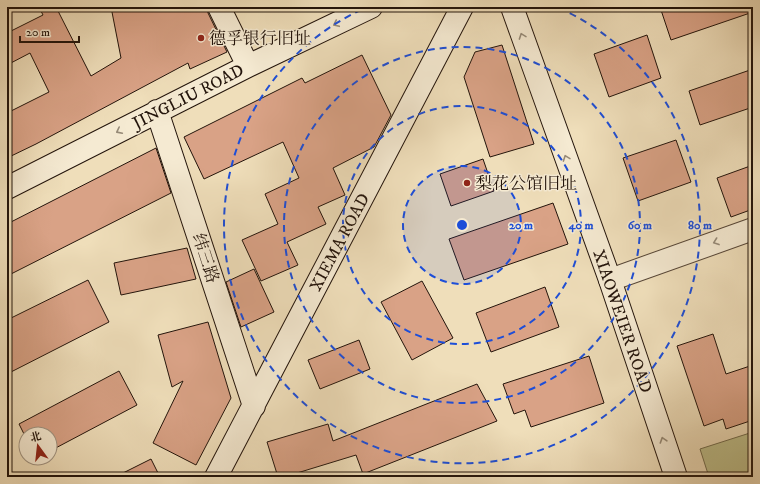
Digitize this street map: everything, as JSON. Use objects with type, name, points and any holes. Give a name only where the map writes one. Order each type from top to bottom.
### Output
[{"type":"street","points":[[219,7],[248,66]]},
{"type":"street","name":"JINGLIU ROAD","points":[[7,188],[157,111],[371,7]]},
{"type":"street","name":"XIEMA ROAD","points":[[216,477],[462,7]]},
{"type":"street","name":"XIAOWEIER ROAD","points":[[512,7],[610,280],[676,477]]},
{"type":"street","name":"纬三路","points":[[157,111],[254,406]]},
{"type":"street","points":[[610,280],[753,229]]},
{"type":"green space","points":[[753,432],[753,477],[709,477],[700,449]]},
{"type":"building","points":[[39,7],[56,7],[91,76],[121,58],[111,7],[207,7],[208,13],[227,52],[190,69],[188,63],[7,158],[7,113],[49,92],[30,53],[7,65],[7,33],[43,15]]},
{"type":"building","points":[[660,7],[753,7],[753,12],[671,40]]},
{"type":"building","points":[[647,35],[661,78],[609,97],[594,54]]},
{"type":"building","points":[[502,45],[534,144],[490,157],[464,77],[475,52]]},
{"type":"building","points":[[362,55],[391,115],[374,147],[333,168],[345,195],[318,207],[326,224],[287,242],[298,265],[261,281],[242,240],[278,224],[265,194],[299,178],[283,142],[204,179],[184,137],[302,78],[305,83]]},
{"type":"building","points":[[753,69],[753,107],[700,125],[689,91]]},
{"type":"building","points":[[676,140],[691,182],[638,201],[623,158]]},
{"type":"building","points":[[156,148],[171,193],[7,276],[7,224]]},
{"type":"building","name":"梨花公馆旧址","points":[[483,159],[494,191],[451,206],[440,174]]},
{"type":"building","points":[[753,165],[753,209],[731,217],[717,178]]},
{"type":"building","points":[[553,203],[568,244],[464,280],[449,239]]},
{"type":"building","points":[[187,248],[196,279],[121,295],[114,263]]},
{"type":"building","points":[[254,269],[274,312],[241,327],[226,282]]},
{"type":"building","points":[[88,280],[109,322],[7,374],[7,320]]},
{"type":"building","points":[[422,281],[453,338],[412,360],[381,302]]},
{"type":"building","points":[[545,287],[559,327],[491,352],[476,313]]},
{"type":"building","points":[[208,322],[231,398],[196,465],[153,443],[183,381],[172,387],[158,335]]},
{"type":"building","points":[[713,334],[726,374],[753,365],[753,420],[726,429],[723,419],[704,426],[677,346]]},
{"type":"building","points":[[359,340],[370,369],[320,389],[308,360]]},
{"type":"building","points":[[589,356],[604,403],[531,427],[525,410],[514,414],[503,384]]},
{"type":"building","points":[[119,371],[137,405],[58,447],[58,426],[20,426],[19,424]]},
{"type":"building","points":[[477,384],[497,421],[363,474],[356,455],[284,477],[278,477],[267,442],[328,424],[333,441]]},
{"type":"building","points":[[151,459],[160,477],[115,477]]},
{"type":"place","name":"德孚银行旧址","points":[[201,38]]},
{"type":"place","name":"梨花公馆旧址","points":[[467,183]]}]
